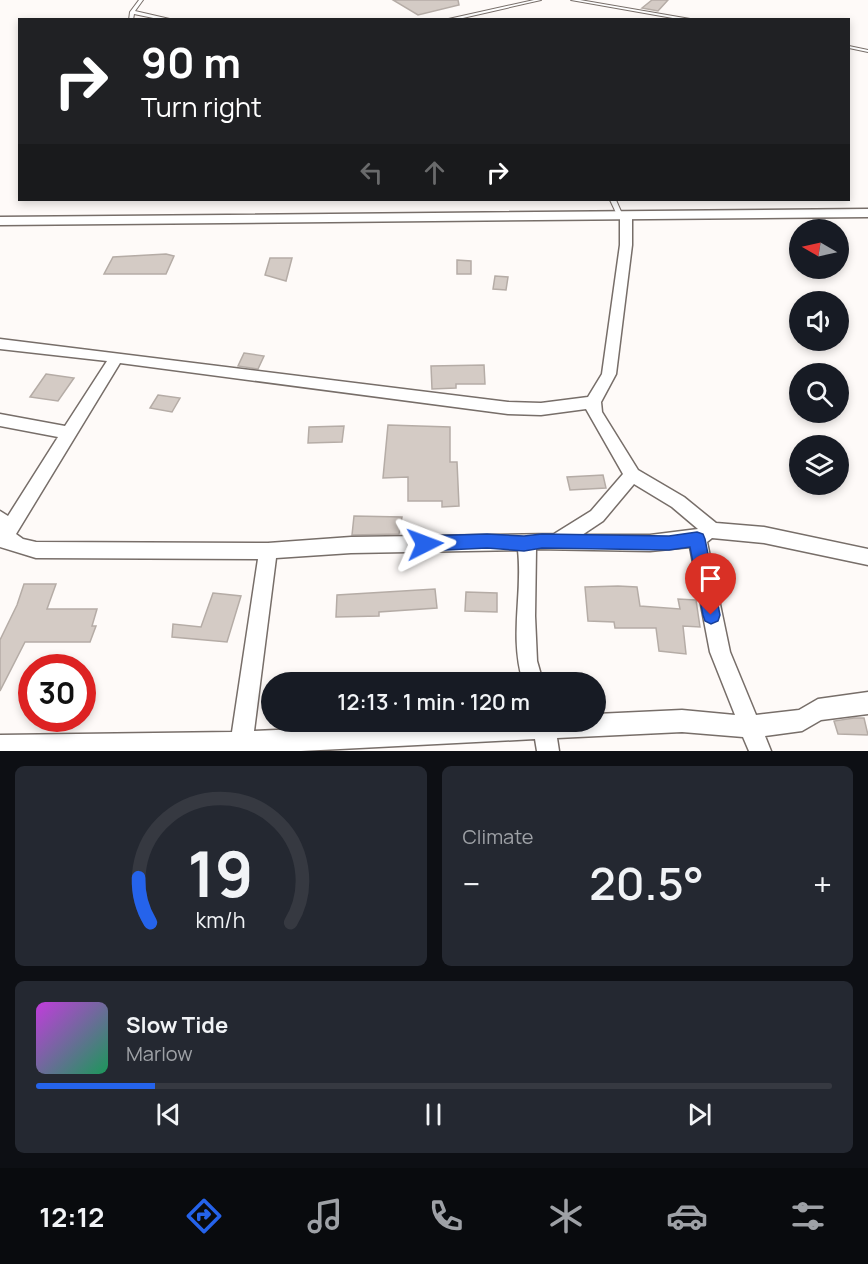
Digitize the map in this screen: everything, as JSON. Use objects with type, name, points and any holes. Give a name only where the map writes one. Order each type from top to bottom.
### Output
[{"type":"street","points":[[0,220],[868,213]]},
{"type":"street","points":[[623,216],[626,245],[609,374],[593,402],[594,412],[632,475],[678,502],[704,535],[720,652],[760,751]]},
{"type":"street","points":[[0,344],[508,408],[541,409],[593,402]]},
{"type":"street","points":[[3,540],[116,358]]},
{"type":"street","points":[[0,420],[70,434]]},
{"type":"street","points":[[557,541],[597,516],[632,475]]},
{"type":"street","points":[[0,518],[3,540]]},
{"type":"street","points":[[3,540],[36,550],[268,551],[351,545],[487,541],[669,543],[704,535],[764,535],[868,557]]},
{"type":"street","points":[[524,543],[528,551],[529,567],[525,588],[527,661],[530,672]]},
{"type":"street","points":[[241,742],[268,551]]},
{"type":"street","points":[[606,726],[682,721],[750,727],[802,720],[818,710],[868,703]]},
{"type":"street","points":[[0,746],[241,742],[320,745],[459,732]]},
{"type":"street","points":[[545,732],[548,751]]},
{"type":"lane","points":[[130,18],[141,0]]},
{"type":"lane","points":[[455,18],[539,0]]},
{"type":"lane","points":[[573,0],[687,18]]},
{"type":"lane","points":[[132,12],[162,18]]},
{"type":"lane","points":[[850,47],[868,51]]},
{"type":"lane","points":[[614,201],[623,216]]},
{"type":"building","points":[[393,0],[458,0],[459,5],[418,15]]},
{"type":"building","points":[[652,0],[668,0],[658,11],[642,8]]},
{"type":"building","points":[[166,254],[174,256],[166,274],[104,274],[113,257]]},
{"type":"building","points":[[270,258],[292,258],[286,281],[265,275]]},
{"type":"building","points":[[457,260],[471,261],[471,274],[457,274]]},
{"type":"building","points":[[495,276],[508,277],[506,290],[493,289]]},
{"type":"building","points":[[244,353],[264,356],[258,369],[238,366]]},
{"type":"building","points":[[484,365],[485,384],[456,384],[456,388],[432,389],[431,366]]},
{"type":"building","points":[[46,374],[74,378],[58,401],[30,397]]},
{"type":"building","points":[[158,395],[180,398],[172,412],[150,408]]},
{"type":"building","points":[[388,425],[450,427],[450,462],[457,462],[459,506],[442,507],[442,501],[408,501],[408,477],[383,478]]},
{"type":"building","points":[[344,426],[342,442],[308,443],[309,427]]},
{"type":"building","points":[[603,475],[606,488],[570,490],[567,477]]},
{"type":"building","points":[[354,516],[402,517],[399,534],[352,535]]},
{"type":"building","points":[[24,584],[56,584],[47,609],[97,609],[92,626],[96,626],[90,642],[25,642],[0,691],[0,640],[17,605]]},
{"type":"building","points":[[585,587],[637,587],[640,606],[680,609],[678,599],[696,600],[700,627],[683,626],[686,654],[659,651],[656,628],[615,628],[614,622],[588,621]]},
{"type":"building","points":[[435,589],[437,608],[379,612],[379,616],[336,617],[337,595]]},
{"type":"building","points":[[466,592],[497,593],[497,612],[465,611]]},
{"type":"building","points":[[213,593],[241,596],[227,642],[172,637],[173,624],[201,627]]},
{"type":"building","points":[[864,718],[868,735],[838,734],[834,721]]},
{"type":"route","points":[[425,544],[487,541],[669,543],[697,539],[711,615]]}]
